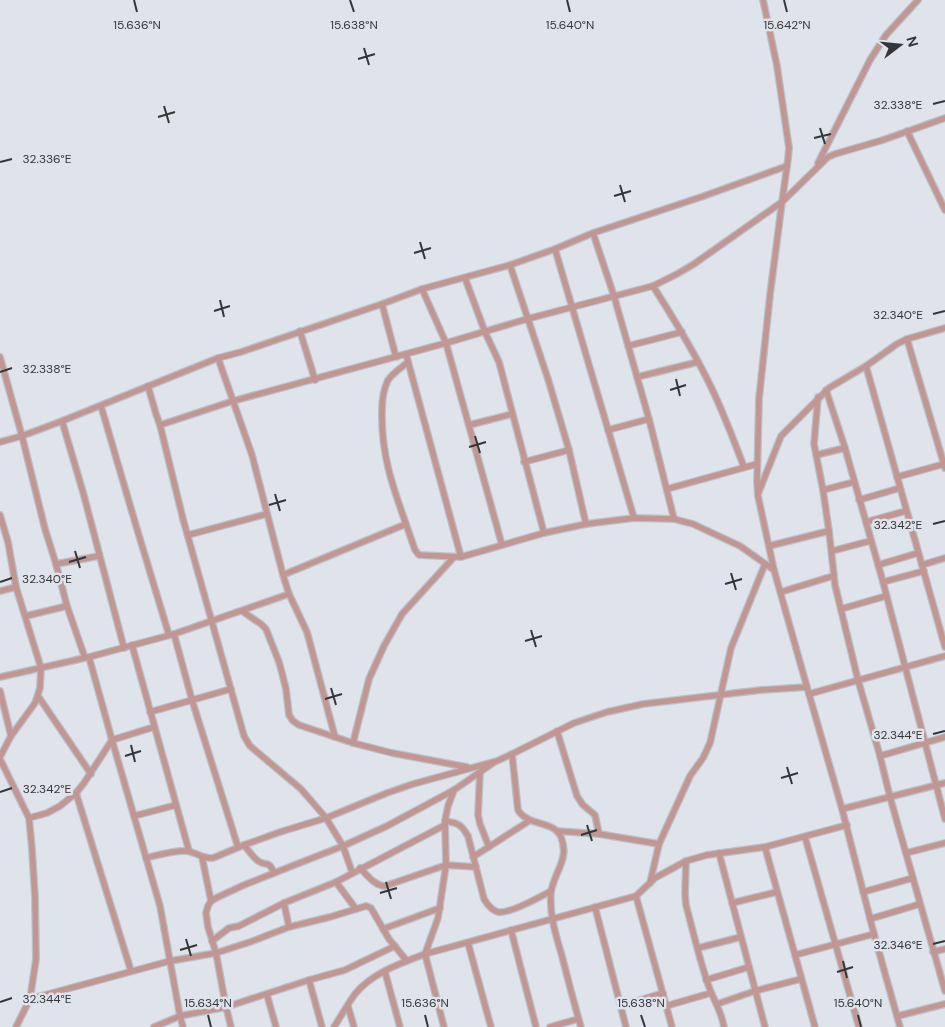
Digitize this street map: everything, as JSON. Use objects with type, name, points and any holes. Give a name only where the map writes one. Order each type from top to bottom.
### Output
[{"type":"street","points":[[763,0],[777,66],[789,148],[759,399],[758,496],[774,570],[842,809],[900,1027]]},
{"type":"street","points":[[815,169],[870,60],[886,35],[918,0]]},
{"type":"street","points":[[160,425],[233,401],[653,286],[694,264],[782,202],[828,157],[884,140],[945,118]]},
{"type":"street","points":[[907,131],[945,210]]},
{"type":"street","points":[[0,442],[22,436],[101,406],[218,358],[241,352],[422,289],[510,265],[556,249],[593,233],[787,166]]},
{"type":"street","points":[[593,233],[614,296],[649,419],[674,519]]},
{"type":"street","points":[[556,249],[634,518]]},
{"type":"street","points":[[510,265],[548,379],[569,450],[586,524]]},
{"type":"street","points":[[465,278],[498,362],[544,534]]},
{"type":"street","points":[[653,286],[682,332],[716,397],[744,467]]},
{"type":"street","points":[[422,289],[446,343],[502,545]]},
{"type":"street","points":[[382,304],[396,357]]},
{"type":"street","points":[[758,496],[781,436],[818,397],[897,344],[945,328]]},
{"type":"street","points":[[300,332],[315,380]]},
{"type":"street","points":[[628,346],[682,332]]},
{"type":"street","points":[[897,477],[944,466],[943,450],[907,340]]},
{"type":"street","points":[[406,354],[461,556]]},
{"type":"street","points":[[0,357],[66,606],[87,657],[160,906],[183,1027]]},
{"type":"street","points":[[218,358],[252,455],[289,594],[307,632],[335,737]]},
{"type":"street","points":[[408,362],[390,378],[384,390],[381,430],[386,462],[394,492],[415,550],[419,555],[461,556],[586,524],[634,518],[674,519],[693,524],[740,546],[774,570]]},
{"type":"street","points":[[637,377],[698,362]]},
{"type":"street","points":[[866,366],[945,647]]},
{"type":"street","points":[[148,386],[244,736],[250,746],[295,782],[326,818],[343,846],[352,872]]},
{"type":"street","points":[[826,390],[883,582],[945,819]]},
{"type":"street","points":[[818,397],[814,444],[830,531],[833,576],[858,680],[945,991]]},
{"type":"street","points":[[101,406],[192,700],[240,846],[257,861],[270,866],[274,874]]},
{"type":"street","points":[[468,425],[512,414]]},
{"type":"street","points":[[608,430],[649,419]]},
{"type":"street","points":[[62,421],[83,492],[124,648]]},
{"type":"street","points":[[816,455],[844,448]]},
{"type":"street","points":[[524,462],[569,450]]},
{"type":"street","points":[[666,488],[757,464]]},
{"type":"street","points":[[823,490],[854,482]]},
{"type":"street","points":[[859,500],[900,488]]},
{"type":"street","points":[[866,522],[906,511]]},
{"type":"street","points":[[188,535],[267,514]]},
{"type":"street","points":[[0,515],[8,542],[16,587],[41,668],[38,696],[35,704],[11,736],[0,758],[29,818],[36,897],[36,959],[30,999],[16,1027]]},
{"type":"street","points":[[283,575],[406,524]]},
{"type":"street","points":[[769,546],[830,531]]},
{"type":"street","points":[[832,551],[870,541]]},
{"type":"street","points":[[878,565],[918,553]]},
{"type":"street","points":[[56,564],[99,556]]},
{"type":"street","points":[[353,743],[369,679],[384,646],[402,614],[454,557]]},
{"type":"street","points":[[883,582],[945,558]]},
{"type":"street","points":[[650,883],[659,844],[690,776],[703,758],[710,743],[731,648],[765,564]]},
{"type":"street","points":[[781,592],[833,576]]},
{"type":"street","points":[[0,591],[16,587]]},
{"type":"street","points":[[0,677],[172,635],[289,594]]},
{"type":"street","points":[[841,608],[886,596]]},
{"type":"street","points":[[26,616],[66,606]]},
{"type":"street","points":[[242,611],[266,629],[281,668],[289,715],[293,721],[299,725],[353,743],[392,753],[470,768]]},
{"type":"street","points":[[132,646],[189,851]]},
{"type":"street","points":[[146,858],[179,851],[189,851],[208,859],[213,858],[240,846],[326,818],[387,793],[497,760],[574,723],[607,712],[643,704],[761,690],[808,690],[858,680],[944,656],[945,664]]},
{"type":"street","points":[[150,712],[230,689]]},
{"type":"street","points":[[0,691],[11,736]]},
{"type":"street","points":[[38,696],[91,774]]},
{"type":"street","points":[[29,818],[47,813],[60,806],[76,793],[91,774],[112,740],[154,727]]},
{"type":"street","points":[[557,731],[577,796],[582,805],[595,815],[599,834]]},
{"type":"street","points":[[880,756],[945,737]]},
{"type":"street","points":[[512,754],[518,810],[524,818],[553,828],[557,831],[562,841],[564,857],[551,891],[552,919],[581,1027]]},
{"type":"street","points":[[231,1027],[216,953],[208,927],[206,913],[211,901],[343,846],[394,822],[454,790],[497,760]]},
{"type":"street","points":[[480,772],[478,815],[489,847]]},
{"type":"street","points":[[842,809],[945,783]]},
{"type":"street","points":[[444,1027],[425,954],[440,908],[446,865],[445,823],[448,806],[454,790]]},
{"type":"street","points":[[76,793],[131,972]]},
{"type":"street","points":[[134,816],[176,805]]},
{"type":"street","points":[[473,858],[529,820]]},
{"type":"street","points":[[212,941],[229,928],[239,926],[284,903],[336,882],[445,823],[455,822],[462,826],[468,836],[484,899],[490,908],[499,912],[510,911],[551,891]]},
{"type":"street","points":[[334,1027],[356,994],[366,984],[384,972],[407,961],[425,954],[636,896],[655,878],[686,861],[706,855],[765,847],[846,826]]},
{"type":"street","points":[[557,831],[599,834],[659,844]]},
{"type":"street","points":[[805,837],[859,1027]]},
{"type":"street","points":[[906,853],[945,843]]},
{"type":"street","points":[[765,847],[815,1027]]},
{"type":"street","points":[[719,853],[765,1027]]},
{"type":"street","points":[[202,857],[211,901]]},
{"type":"street","points":[[686,861],[686,905],[706,980],[722,1016],[724,1027]]},
{"type":"street","points":[[360,868],[381,887],[446,865],[476,867]]},
{"type":"street","points":[[863,892],[913,878]]},
{"type":"street","points":[[336,882],[356,909]]},
{"type":"street","points":[[732,903],[777,892]]},
{"type":"street","points":[[636,896],[672,1027]]},
{"type":"street","points":[[284,903],[289,927]]},
{"type":"street","points":[[870,919],[920,904]]},
{"type":"street","points":[[30,999],[170,961],[216,953],[289,927],[366,906],[371,908],[394,946],[407,961]]},
{"type":"street","points":[[595,907],[626,1027]]},
{"type":"street","points":[[383,929],[440,908]]},
{"type":"street","points":[[511,930],[536,1027]]},
{"type":"street","points":[[795,955],[874,934]]},
{"type":"street","points":[[698,948],[741,937]]},
{"type":"street","points":[[468,942],[491,1027]]},
{"type":"street","points":[[154,1027],[180,1016],[226,1007],[346,970],[394,946]]},
{"type":"street","points":[[934,952],[945,949]]},
{"type":"street","points":[[706,980],[749,968]]},
{"type":"street","points":[[384,972],[400,1027]]},
{"type":"street","points":[[717,1004],[755,991],[801,979]]},
{"type":"street","points":[[309,980],[322,1027]]},
{"type":"street","points":[[621,1006],[663,993]]},
{"type":"street","points":[[666,1006],[711,994]]},
{"type":"street","points":[[267,995],[276,1027]]},
{"type":"street","points":[[898,1016],[945,1004]]},
{"type":"street","points":[[348,1006],[354,1027]]},
{"type":"street","points":[[550,1027],[578,1019]]}]
